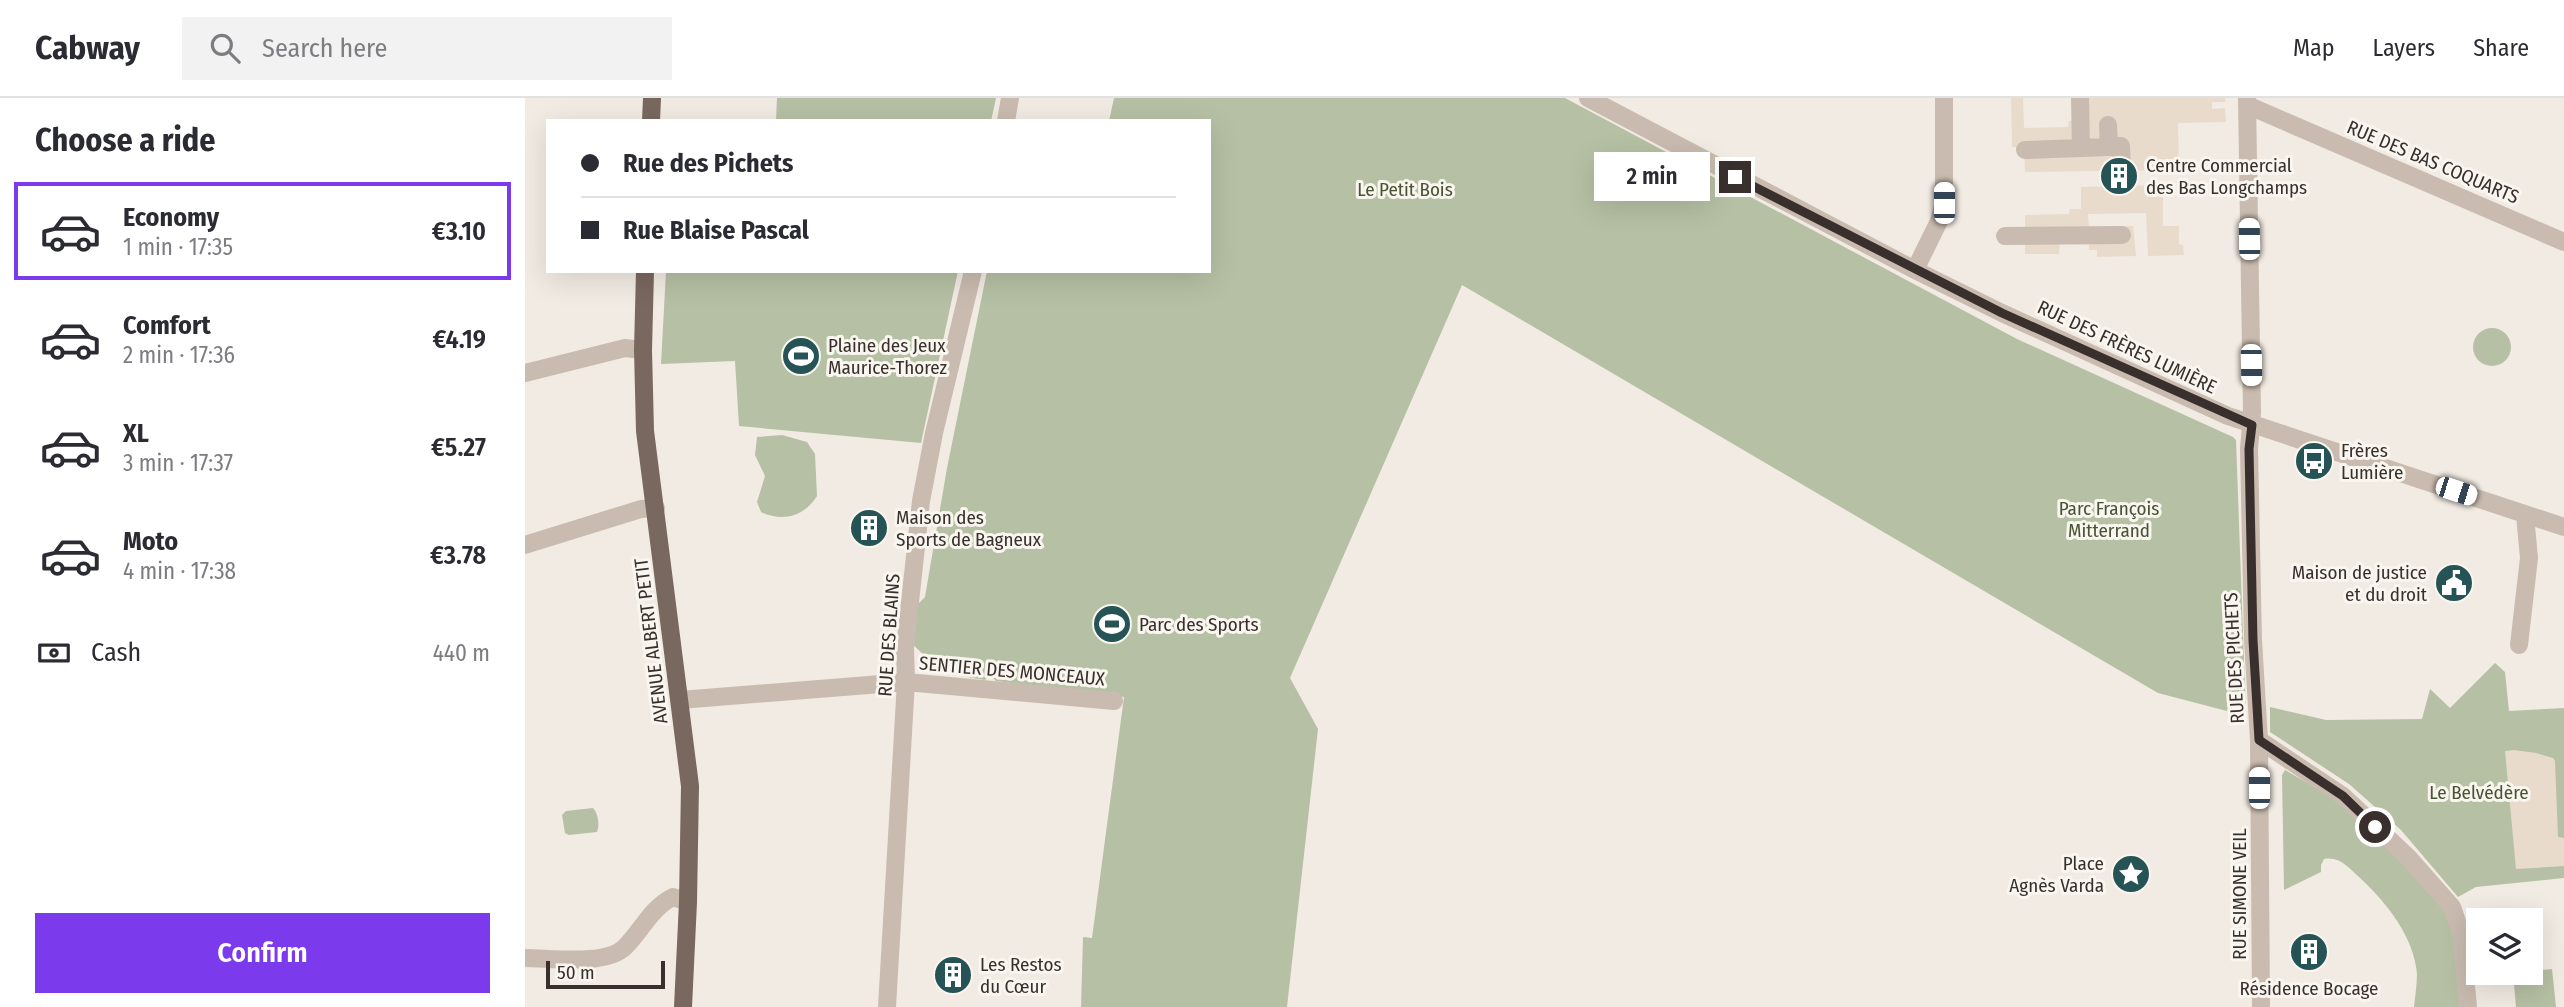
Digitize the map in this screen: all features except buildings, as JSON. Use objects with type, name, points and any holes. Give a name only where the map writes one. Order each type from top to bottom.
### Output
[{"type":"main road","points":[[651,119],[652,98]]},
{"type":"main road","name":"AVENUE ALBERT PETIT","points":[[646,273],[643,350],[645,431],[690,786],[683,1007]]},
{"type":"street","points":[[1006,119],[1010,98]]},
{"type":"street","name":"RUE DES FRÈRES LUMIÈRE","points":[[1588,98],[2002,313],[2252,425],[2564,527]]},
{"type":"street","points":[[1915,270],[1939,221],[1944,203],[1944,98]]},
{"type":"street","points":[[2080,98],[2081,148]]},
{"type":"street","name":"RUE DES BAS COQUARTS","points":[[2247,101],[2564,242]]},
{"type":"street","name":"RUE DES PICHETS","points":[[2247,101],[2252,425],[2249,449],[2259,740],[2343,796],[2408,857],[2445,898],[2452,908],[2461,933],[2468,1007]]},
{"type":"street","points":[[2108,125],[2109,147]]},
{"type":"street","points":[[2025,150],[2121,146],[2122,171]]},
{"type":"street","points":[[2005,236],[2122,235]]},
{"type":"street","name":"RUE DES BLAINS","points":[[887,1007],[906,682],[905,648],[922,501],[934,433],[973,273]]},
{"type":"street","points":[[525,373],[625,348],[643,350]]},
{"type":"street","points":[[525,545],[641,509],[656,508]]},
{"type":"street","points":[[2519,645],[2529,558],[2525,515]]},
{"type":"street","name":"SENTIER DES MONCEAUX","points":[[680,700],[906,682],[1114,701]]},
{"type":"street","name":"RUE SIMONE VEIL","points":[[2259,740],[2261,1007]]},
{"type":"street","points":[[525,958],[589,959],[614,955],[660,904],[673,897],[688,902]]},
{"type":"green space","points":[[777,98],[996,98],[991,119],[776,119]]},
{"type":"green space","points":[[1114,98],[1565,98],[2017,339],[2233,437],[2236,440],[2246,716],[2158,693],[1462,285],[1290,678],[1318,729],[1287,1007],[1081,1007],[1083,937],[1092,938],[1124,697],[996,681],[990,675],[985,680],[943,673],[909,641],[914,608],[925,597],[947,468],[987,273],[1211,273],[1211,119],[1109,119]]},
{"type":"green space","name":"Plaine des Jeux Maurice-Thorez","points":[[666,273],[958,273],[921,443],[739,426],[735,361],[661,364]]},
{"type":"green space","points":[[2492,328],[2505,334],[2511,347],[2505,360],[2492,366],[2479,360],[2473,347],[2479,334]]},
{"type":"green space","points":[[782,435],[807,442],[815,454],[817,496],[799,513],[777,517],[761,512],[757,502],[765,476],[755,455],[757,437]]},
{"type":"green space","name":"Le Belvédère","points":[[2495,663],[2505,672],[2509,711],[2564,708],[2564,878],[2476,887],[2458,897],[2401,830],[2349,784],[2270,732],[2270,707],[2326,720],[2422,719],[2430,689],[2450,708]]},
{"type":"green space","points":[[2285,770],[2337,800],[2413,873],[2444,907],[2451,920],[2461,1007],[2414,1007],[2417,974],[2415,960],[2405,934],[2380,898],[2344,864],[2335,859],[2324,859],[2321,872],[2284,890],[2282,775]]},
{"type":"green space","points":[[593,808],[598,819],[597,832],[569,835],[565,833],[562,815],[566,811]]},
{"type":"green space","points":[[2552,969],[2556,1007],[2516,1007],[2514,985],[2543,985],[2543,970]]},
{"type":"shaded area","points":[[2011,98],[2023,98],[2024,128],[2068,127],[2069,121],[2075,121],[2075,98],[2225,98],[2225,102],[2212,102],[2212,109],[2225,108],[2226,122],[2178,123],[2179,170],[2025,172],[2024,147],[2012,147]]},
{"type":"shaded area","points":[[2163,185],[2163,226],[2179,226],[2179,244],[2183,245],[2184,255],[2148,256],[2146,213],[2088,214],[2089,227],[2133,226],[2136,256],[2097,257],[2097,250],[2089,250],[2089,242],[2060,243],[2059,254],[2025,254],[2025,215],[2069,214],[2070,209],[2081,209],[2081,187]]},
{"type":"shaded area","points":[[2505,751],[2536,753],[2555,761],[2558,837],[2564,838],[2564,866],[2516,869]]},
{"type":"place","name":"Centre Commercial des Bas Longchamps","points":[[2119,176]]},
{"type":"place","name":"Plaine des Jeux Maurice-Thorez","points":[[801,356]]},
{"type":"place","name":"Frères Lumière","points":[[2314,461]]},
{"type":"place","name":"Maison des Sports de Bagneux","points":[[869,528]]},
{"type":"place","name":"Maison de justice et du droit","points":[[2454,583]]},
{"type":"place","name":"Parc des Sports","points":[[1112,624]]},
{"type":"place","name":"Place Agnès Varda","points":[[2131,874]]},
{"type":"place","name":"Résidence Bocage","points":[[2309,952]]},
{"type":"place","name":"Les Restos du Cœur","points":[[953,975]]},
{"type":"route","points":[[1735,177],[2002,313],[2252,425],[2249,449],[2253,640],[2259,740],[2343,796],[2375,827]]},
{"type":"park label","name":"Le Petit Bois","points":[[1405,189]]},
{"type":"park label","name":"Parc François Mitterrand","points":[[2109,519]]}]
